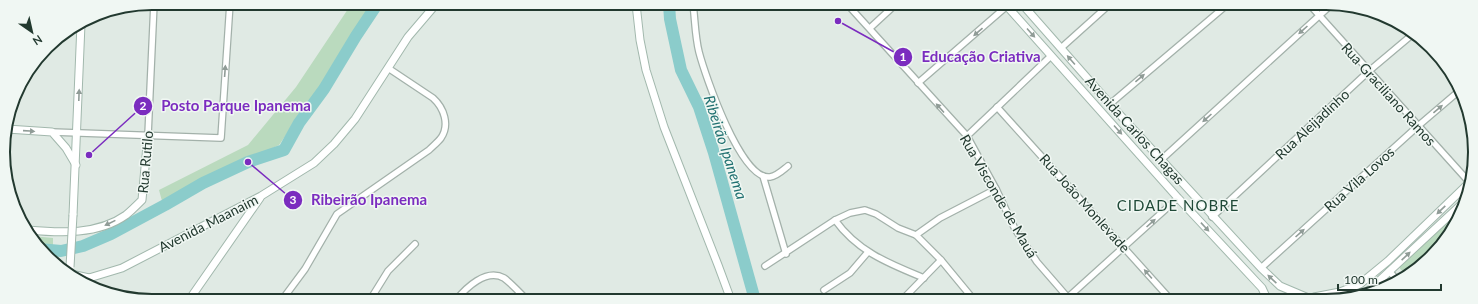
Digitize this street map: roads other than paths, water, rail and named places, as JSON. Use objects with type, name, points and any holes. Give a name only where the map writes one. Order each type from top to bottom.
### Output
[{"type":"main road","name":"Avenida Maanaim","points":[[81,275],[89,278],[122,268],[261,196],[314,163],[334,144],[355,119],[408,37],[431,10]]},
{"type":"main road","points":[[637,10],[643,55],[662,120],[729,294]]},
{"type":"main road","name":"Avenida Carlos Chagas","points":[[1010,10],[1178,198],[1262,288],[1265,294]]},
{"type":"main road","name":"Avenida Carlos Chagas","points":[[1027,10],[1110,104],[1162,159],[1212,217],[1261,268],[1280,286],[1302,294]]},
{"type":"main road","points":[[70,268],[78,134],[81,29]]},
{"type":"main road","points":[[12,129],[52,132],[66,148],[76,165]]},
{"type":"main road","name":"Rua Rutilo","points":[[34,230],[72,232],[89,230],[106,225],[125,216],[142,200],[148,135]]},
{"type":"main road","points":[[1328,294],[1340,292],[1360,284],[1388,261],[1463,189]]},
{"type":"main road","points":[[193,294],[261,196]]},
{"type":"main road","points":[[1374,285],[1456,209]]},
{"type":"street","name":"Rua Rutilo","points":[[148,135],[154,10]]},
{"type":"street","points":[[52,132],[221,138],[230,10]]},
{"type":"street","points":[[694,10],[699,50],[710,86],[741,154],[749,164],[763,176],[770,177],[776,175],[788,166]]},
{"type":"street","name":"Rua Visconde de Mauá","points":[[853,10],[967,136],[996,189],[1015,229],[1037,262],[1062,294]]},
{"type":"street","points":[[870,28],[890,10]]},
{"type":"street","points":[[918,83],[1000,10]]},
{"type":"street","points":[[1061,48],[1103,10]]},
{"type":"street","points":[[1110,104],[1221,10]]},
{"type":"street","name":"Rua Graciliano Ramos","points":[[1314,10],[1466,177]]},
{"type":"street","points":[[1162,159],[1326,10]]},
{"type":"street","name":"Rua Aleijadinho","points":[[1212,217],[1368,71],[1409,37]]},
{"type":"street","points":[[967,136],[1051,56]]},
{"type":"street","points":[[286,294],[305,269],[337,214],[388,177],[429,150],[441,138],[445,128],[445,119],[439,104],[433,98],[388,68]]},
{"type":"street","name":"Rua Vila Lovos","points":[[1261,268],[1455,94]]},
{"type":"street","name":"Rua João Monlevade","points":[[998,107],[1167,294]]},
{"type":"street","points":[[763,176],[786,254]]},
{"type":"street","points":[[916,235],[940,218],[996,189]]},
{"type":"street","points":[[1074,294],[1178,198]]},
{"type":"street","points":[[764,266],[786,254],[836,220],[850,213],[864,210],[876,214],[898,228],[916,235],[941,260],[969,294]]},
{"type":"street","points":[[836,220],[843,231],[868,252],[881,260],[924,278]]},
{"type":"street","points":[[374,294],[388,271],[414,244]]},
{"type":"street","points":[[824,290],[850,273],[868,252]]},
{"type":"street","points":[[908,294],[941,260]]},
{"type":"street","points":[[1389,271],[1394,277]]},
{"type":"street","points":[[461,294],[466,288],[477,280],[492,275],[503,278],[520,294]]},
{"type":"waterway","name":"Ribeirão Ipanema","points":[[50,250],[61,251],[83,246],[111,234],[203,183],[248,162],[284,150],[299,123],[324,89],[373,10]]},
{"type":"waterway","name":"Ribeirão Ipanema","points":[[669,10],[681,70],[699,107],[714,153],[753,294]]},
{"type":"place","name":"Educação Criativa","points":[[838,21]]},
{"type":"place","name":"Posto Parque Ipanema","points":[[89,155]]},
{"type":"place","name":"Ribeirão Ipanema","points":[[248,162]]},
{"type":"district","name":"CIDADE NOBRE","points":[[1178,205]]}]
